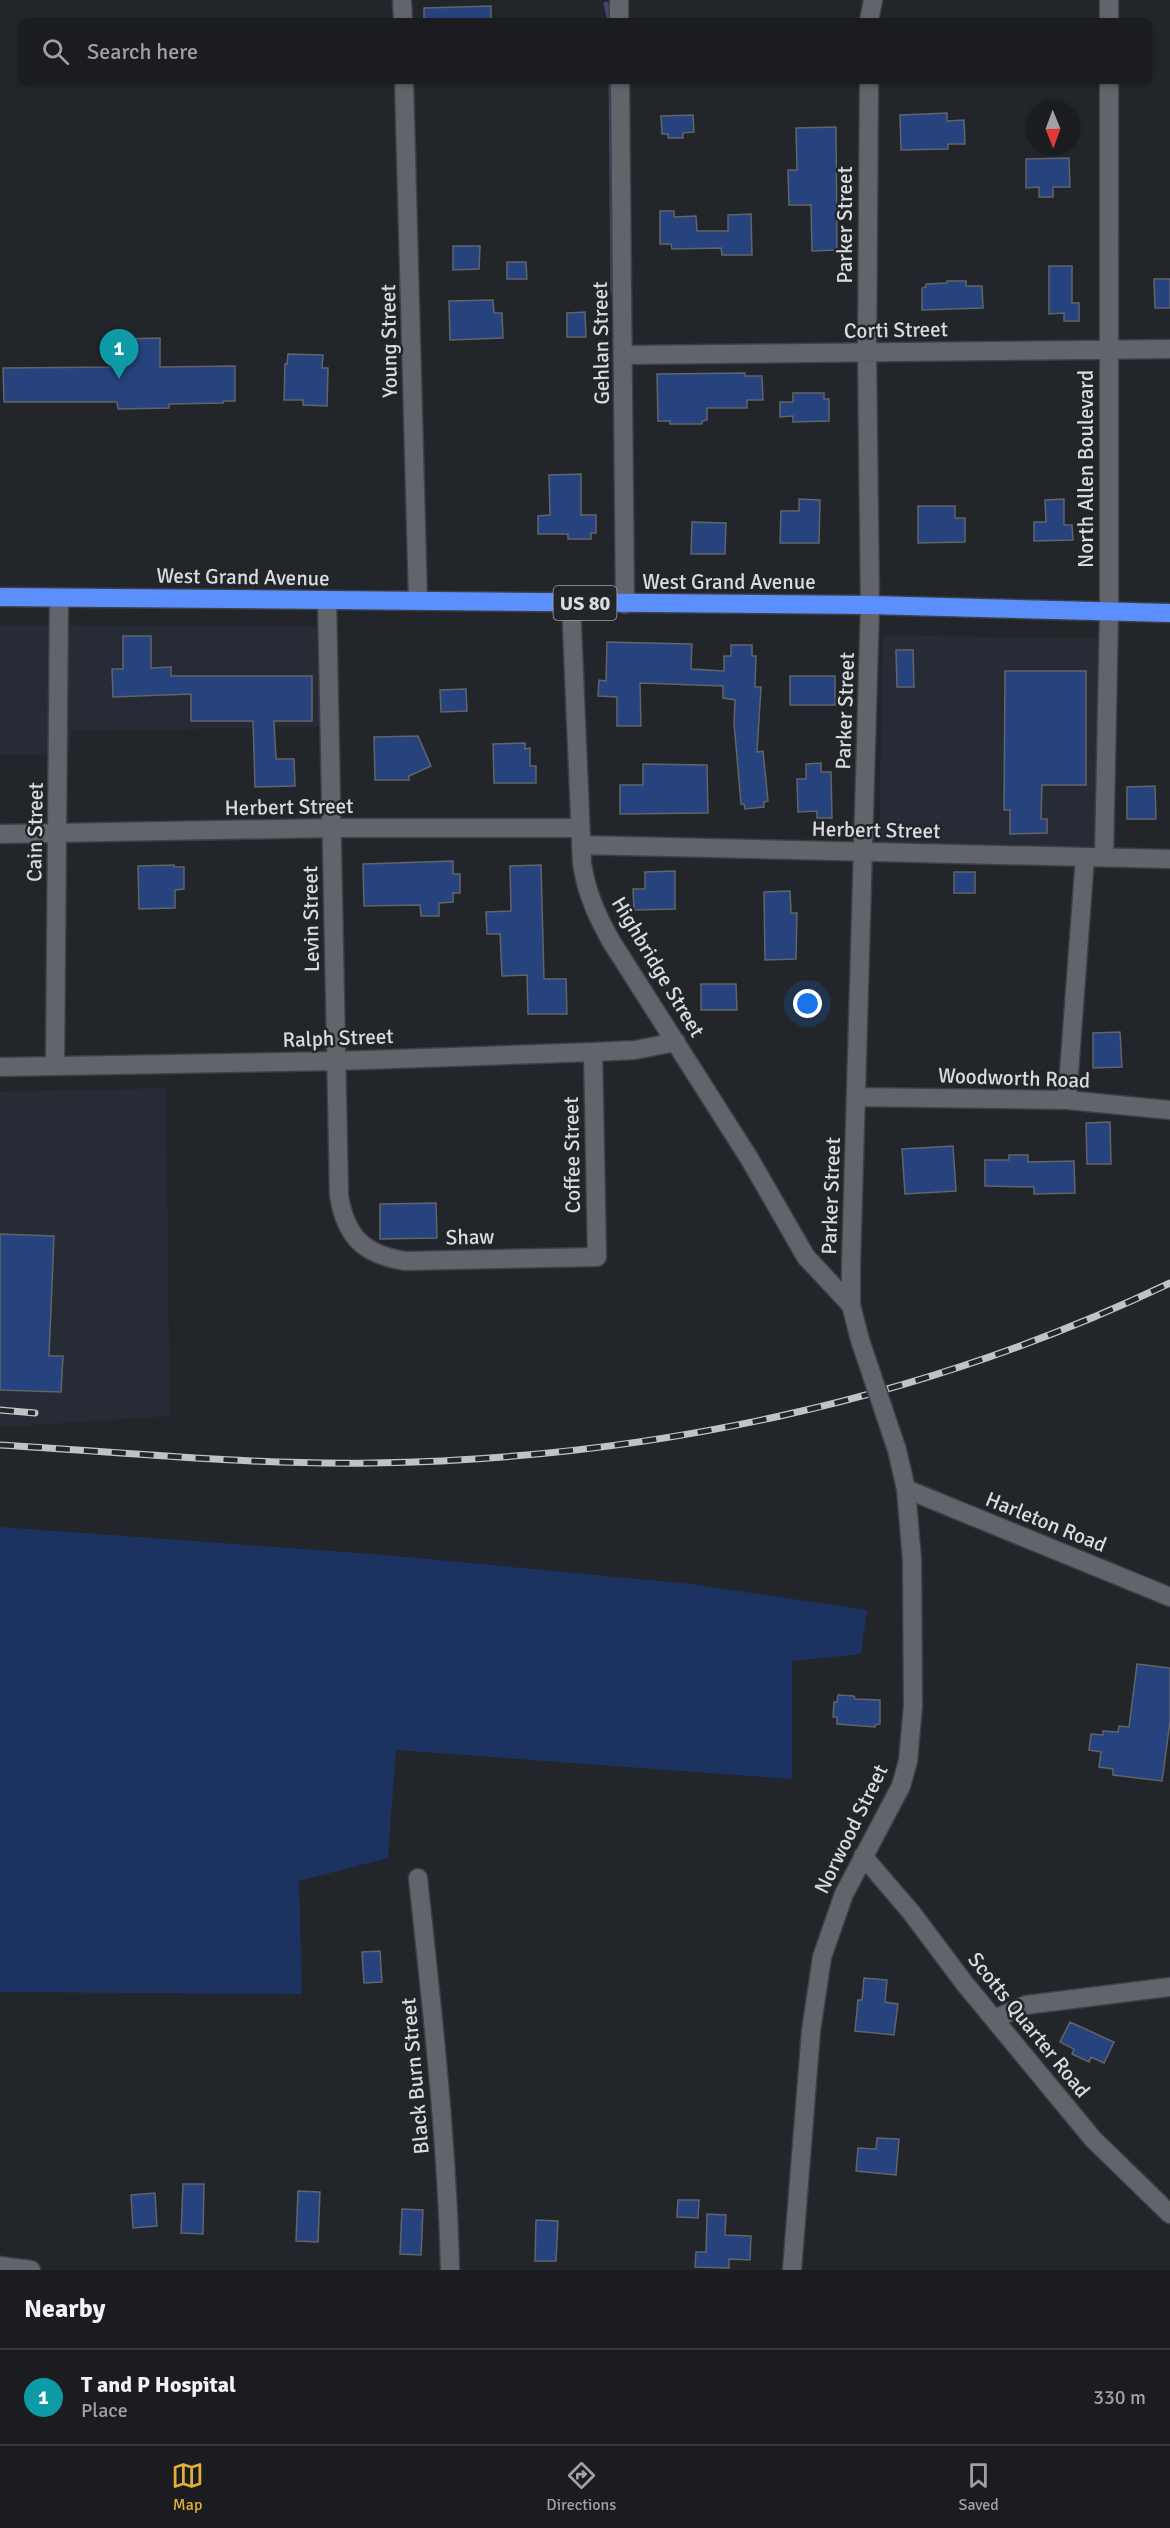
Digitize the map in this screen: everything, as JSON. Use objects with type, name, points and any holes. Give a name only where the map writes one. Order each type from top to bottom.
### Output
[{"type":"highway","name":"West Grand Avenue","points":[[0,597],[870,605],[1170,613]]},
{"type":"street","points":[[402,0],[403,18]]},
{"type":"street","points":[[619,0],[620,18]]},
{"type":"street","points":[[870,18],[873,0]]},
{"type":"street","points":[[1109,0],[1109,18]]},
{"type":"street","name":"Young Street","points":[[404,84],[418,601]]},
{"type":"street","name":"Gehlan Street","points":[[620,84],[625,604]]},
{"type":"street","name":"Parker Street","points":[[860,1340],[851,1305],[870,605],[867,354],[869,84]]},
{"type":"street","name":"North Allen Boulevard","points":[[1104,857],[1109,612],[1109,84]]},
{"type":"street","name":"Corti Street","points":[[624,355],[1170,349]]},
{"type":"street","name":"Cain Street","points":[[55,1066],[59,598]]},
{"type":"street","name":"Levin Street","points":[[327,600],[339,1196],[342,1216],[352,1234]]},
{"type":"street","name":"Highbridge Street","points":[[571,603],[580,836],[585,884],[601,922],[749,1158],[806,1257],[851,1305]]},
{"type":"street","name":"Herbert Street","points":[[0,834],[332,828],[580,836],[863,853],[1170,859]]},
{"type":"street","points":[[1066,1100],[1085,857]]},
{"type":"street","name":"Ralph Street","points":[[0,1067],[336,1061],[593,1052],[635,1050],[676,1042]]},
{"type":"street","name":"Coffee Street","points":[[593,1052],[597,1257]]},
{"type":"street","name":"Woodworth Road","points":[[857,1097],[1066,1100],[1170,1110]]},
{"type":"street","name":"Shaw","points":[[352,1234],[367,1249],[386,1258],[406,1260],[597,1257]]},
{"type":"street","name":"Norwood Street","points":[[792,2270],[816,1991],[822,1957],[833,1923],[862,1856],[901,1786],[908,1761],[911,1734],[912,1560],[906,1489],[897,1450],[860,1340]]},
{"type":"street","name":"Harleton Road","points":[[906,1489],[1170,1597]]},
{"type":"street","name":"Scotts Quarter Road","points":[[862,1856],[911,1912],[993,2019],[1093,2139],[1170,2214]]},
{"type":"street","name":"Black Burn Street","points":[[418,1878],[441,2103],[450,2270]]},
{"type":"street","points":[[993,2019],[1026,2006],[1170,1987]]},
{"type":"street","points":[[0,2266],[31,2270]]},
{"type":"shaded area","points":[[0,625],[323,626],[325,727],[71,731],[69,755],[0,755]]},
{"type":"shaded area","points":[[883,635],[1105,639],[1097,850],[879,845]]},
{"type":"shaded area","points":[[166,1088],[170,1416],[17,1426],[0,1425],[0,1092]]},
{"type":"shaded area","points":[[0,1527],[385,1555],[691,1584],[867,1610],[861,1654],[792,1661],[792,1779],[396,1750],[388,1858],[299,1881],[302,1994],[0,1992]]},
{"type":"building","points":[[491,6],[491,18],[424,18],[424,8]]},
{"type":"building","points":[[947,113],[947,121],[964,120],[965,144],[948,144],[948,149],[901,150],[900,115]]},
{"type":"building","points":[[693,115],[694,132],[683,133],[683,138],[668,138],[668,134],[662,134],[661,116]]},
{"type":"building","points":[[836,127],[837,250],[812,251],[811,205],[789,205],[788,170],[797,170],[796,128]]},
{"type":"building","points":[[1069,158],[1070,187],[1053,187],[1053,197],[1039,197],[1039,187],[1026,188],[1026,159]]},
{"type":"building","points":[[660,211],[674,211],[674,217],[696,216],[697,231],[728,231],[728,215],[751,214],[752,255],[722,255],[721,248],[672,249],[671,244],[660,244]]},
{"type":"building","points":[[453,246],[480,246],[479,269],[453,270]]},
{"type":"building","points":[[507,262],[526,262],[527,279],[507,279]]},
{"type":"building","points":[[1049,266],[1072,266],[1072,303],[1079,303],[1079,321],[1064,321],[1064,313],[1049,314]]},
{"type":"building","points":[[1154,279],[1170,279],[1170,308],[1155,308]]},
{"type":"building","points":[[947,281],[966,281],[966,286],[982,286],[983,308],[922,310],[922,288],[926,287],[926,284],[947,283]]},
{"type":"building","points":[[493,300],[494,313],[502,313],[503,338],[450,340],[449,301]]},
{"type":"building","points":[[585,312],[586,337],[567,337],[567,313]]},
{"type":"building","points":[[160,338],[160,367],[235,366],[235,401],[169,404],[169,408],[118,409],[117,402],[4,402],[3,368],[113,367],[113,339]]},
{"type":"building","points":[[288,354],[323,355],[322,368],[328,368],[327,406],[303,405],[303,400],[284,400],[285,364],[287,364]]},
{"type":"building","points":[[745,373],[745,376],[762,376],[763,400],[747,400],[747,408],[707,408],[707,420],[702,421],[702,424],[670,424],[670,421],[658,421],[657,374]]},
{"type":"building","points":[[793,393],[824,393],[824,399],[829,399],[829,421],[793,422],[793,416],[780,417],[780,402],[793,402]]},
{"type":"building","points":[[581,474],[581,515],[596,515],[596,533],[591,533],[591,539],[568,539],[568,534],[538,534],[538,516],[550,515],[549,475]]},
{"type":"building","points":[[799,499],[820,500],[819,543],[780,543],[781,511],[799,511]]},
{"type":"building","points":[[1064,499],[1064,525],[1072,525],[1073,540],[1034,541],[1034,522],[1046,522],[1045,500]]},
{"type":"building","points":[[918,506],[955,506],[955,518],[965,518],[965,542],[918,543]]},
{"type":"building","points":[[692,522],[726,523],[725,554],[691,554]]},
{"type":"building","points":[[123,636],[151,636],[151,668],[171,667],[171,676],[312,676],[312,721],[274,721],[276,759],[294,759],[295,786],[255,787],[253,721],[191,721],[191,694],[113,697],[112,669],[123,669]]},
{"type":"building","points":[[607,642],[692,644],[691,669],[724,671],[724,656],[731,656],[731,645],[752,645],[752,656],[756,656],[755,687],[761,687],[757,752],[763,751],[768,801],[764,802],[764,807],[745,809],[744,804],[741,804],[734,723],[735,700],[723,698],[723,686],[640,683],[641,726],[617,726],[617,697],[598,696],[599,680],[606,681]]},
{"type":"building","points":[[896,650],[913,650],[914,687],[897,687]]},
{"type":"building","points":[[1005,671],[1086,671],[1086,785],[1042,785],[1041,819],[1047,819],[1047,833],[1010,834],[1010,810],[1004,810]]},
{"type":"building","points":[[790,676],[835,676],[835,705],[790,705]]},
{"type":"building","points":[[466,689],[467,711],[441,712],[440,690]]},
{"type":"building","points":[[418,736],[431,766],[409,776],[409,780],[375,780],[374,737]]},
{"type":"building","points":[[525,743],[525,749],[530,748],[530,766],[536,766],[536,783],[494,783],[493,744]]},
{"type":"building","points":[[821,763],[821,772],[831,772],[832,818],[817,818],[817,811],[798,812],[797,779],[806,779],[806,764]]},
{"type":"building","points":[[643,764],[707,765],[708,813],[620,814],[620,785],[643,785]]},
{"type":"building","points":[[1155,786],[1156,819],[1127,819],[1127,787]]},
{"type":"building","points":[[453,861],[453,874],[460,874],[460,893],[453,893],[453,902],[439,903],[439,916],[421,916],[420,905],[364,906],[363,864]]},
{"type":"building","points":[[174,865],[174,867],[184,867],[184,889],[175,890],[175,908],[139,909],[138,866]]},
{"type":"building","points":[[541,865],[544,979],[566,979],[567,1014],[528,1014],[527,975],[502,976],[500,934],[487,934],[486,912],[511,911],[510,866]]},
{"type":"building","points":[[675,871],[675,909],[634,910],[633,889],[645,889],[645,872]]},
{"type":"building","points":[[954,872],[975,872],[975,893],[954,893]]},
{"type":"building","points":[[790,891],[791,913],[797,913],[796,959],[765,960],[764,892]]},
{"type":"building","points":[[701,984],[736,984],[737,1010],[701,1010]]},
{"type":"building","points":[[1120,1032],[1122,1067],[1093,1068],[1093,1033]]},
{"type":"building","points":[[1110,1122],[1111,1164],[1087,1164],[1086,1123]]},
{"type":"building","points":[[953,1146],[956,1191],[905,1194],[902,1149]]},
{"type":"building","points":[[1009,1155],[1028,1155],[1028,1162],[1074,1161],[1075,1193],[1034,1194],[1034,1187],[985,1186],[985,1160],[1009,1160]]},
{"type":"building","points":[[436,1203],[437,1238],[380,1239],[380,1204]]},
{"type":"building","points":[[0,1234],[54,1236],[49,1356],[63,1356],[61,1392],[0,1390]]},
{"type":"building","points":[[1137,1664],[1170,1668],[1170,1722],[1162,1781],[1113,1775],[1113,1769],[1099,1767],[1101,1752],[1089,1750],[1091,1734],[1103,1735],[1103,1731],[1118,1732],[1119,1726],[1129,1727]]},
{"type":"building","points":[[838,1695],[854,1696],[855,1699],[880,1700],[880,1724],[875,1727],[837,1724],[837,1717],[833,1717],[834,1702],[837,1702]]},
{"type":"building","points":[[380,1951],[382,1982],[364,1983],[362,1952]]},
{"type":"building","points":[[864,1978],[887,1980],[885,2002],[898,2004],[894,2035],[855,2031],[858,2000],[862,2000]]},
{"type":"building","points":[[1070,2022],[1114,2042],[1104,2063],[1091,2057],[1089,2062],[1072,2054],[1074,2049],[1060,2042]]},
{"type":"building","points":[[877,2138],[899,2139],[896,2175],[856,2171],[858,2148],[876,2149]]},
{"type":"building","points":[[183,2184],[204,2184],[203,2234],[181,2233]]},
{"type":"building","points":[[298,2191],[320,2192],[318,2242],[296,2241]]},
{"type":"building","points":[[155,2193],[157,2226],[133,2228],[131,2195]]},
{"type":"building","points":[[678,2200],[699,2200],[698,2218],[677,2217]]},
{"type":"building","points":[[402,2209],[423,2210],[421,2255],[400,2254]]},
{"type":"building","points":[[707,2214],[726,2215],[725,2235],[751,2236],[750,2260],[729,2259],[729,2268],[695,2267],[696,2252],[706,2252]]},
{"type":"building","points":[[536,2220],[558,2221],[556,2261],[535,2261]]},
{"type":"waterway","points":[[606,4],[609,18]]},
{"type":"waterway","points":[[611,84],[613,293]]},
{"type":"railway","points":[[0,1445],[232,1460],[326,1463],[475,1459],[578,1450],[680,1435],[781,1416],[881,1391],[979,1360],[1076,1324],[1170,1283]]},
{"type":"railway","points":[[0,1410],[35,1413]]},
{"type":"place","name":"T and P Hospital","points":[[119,379]]}]
